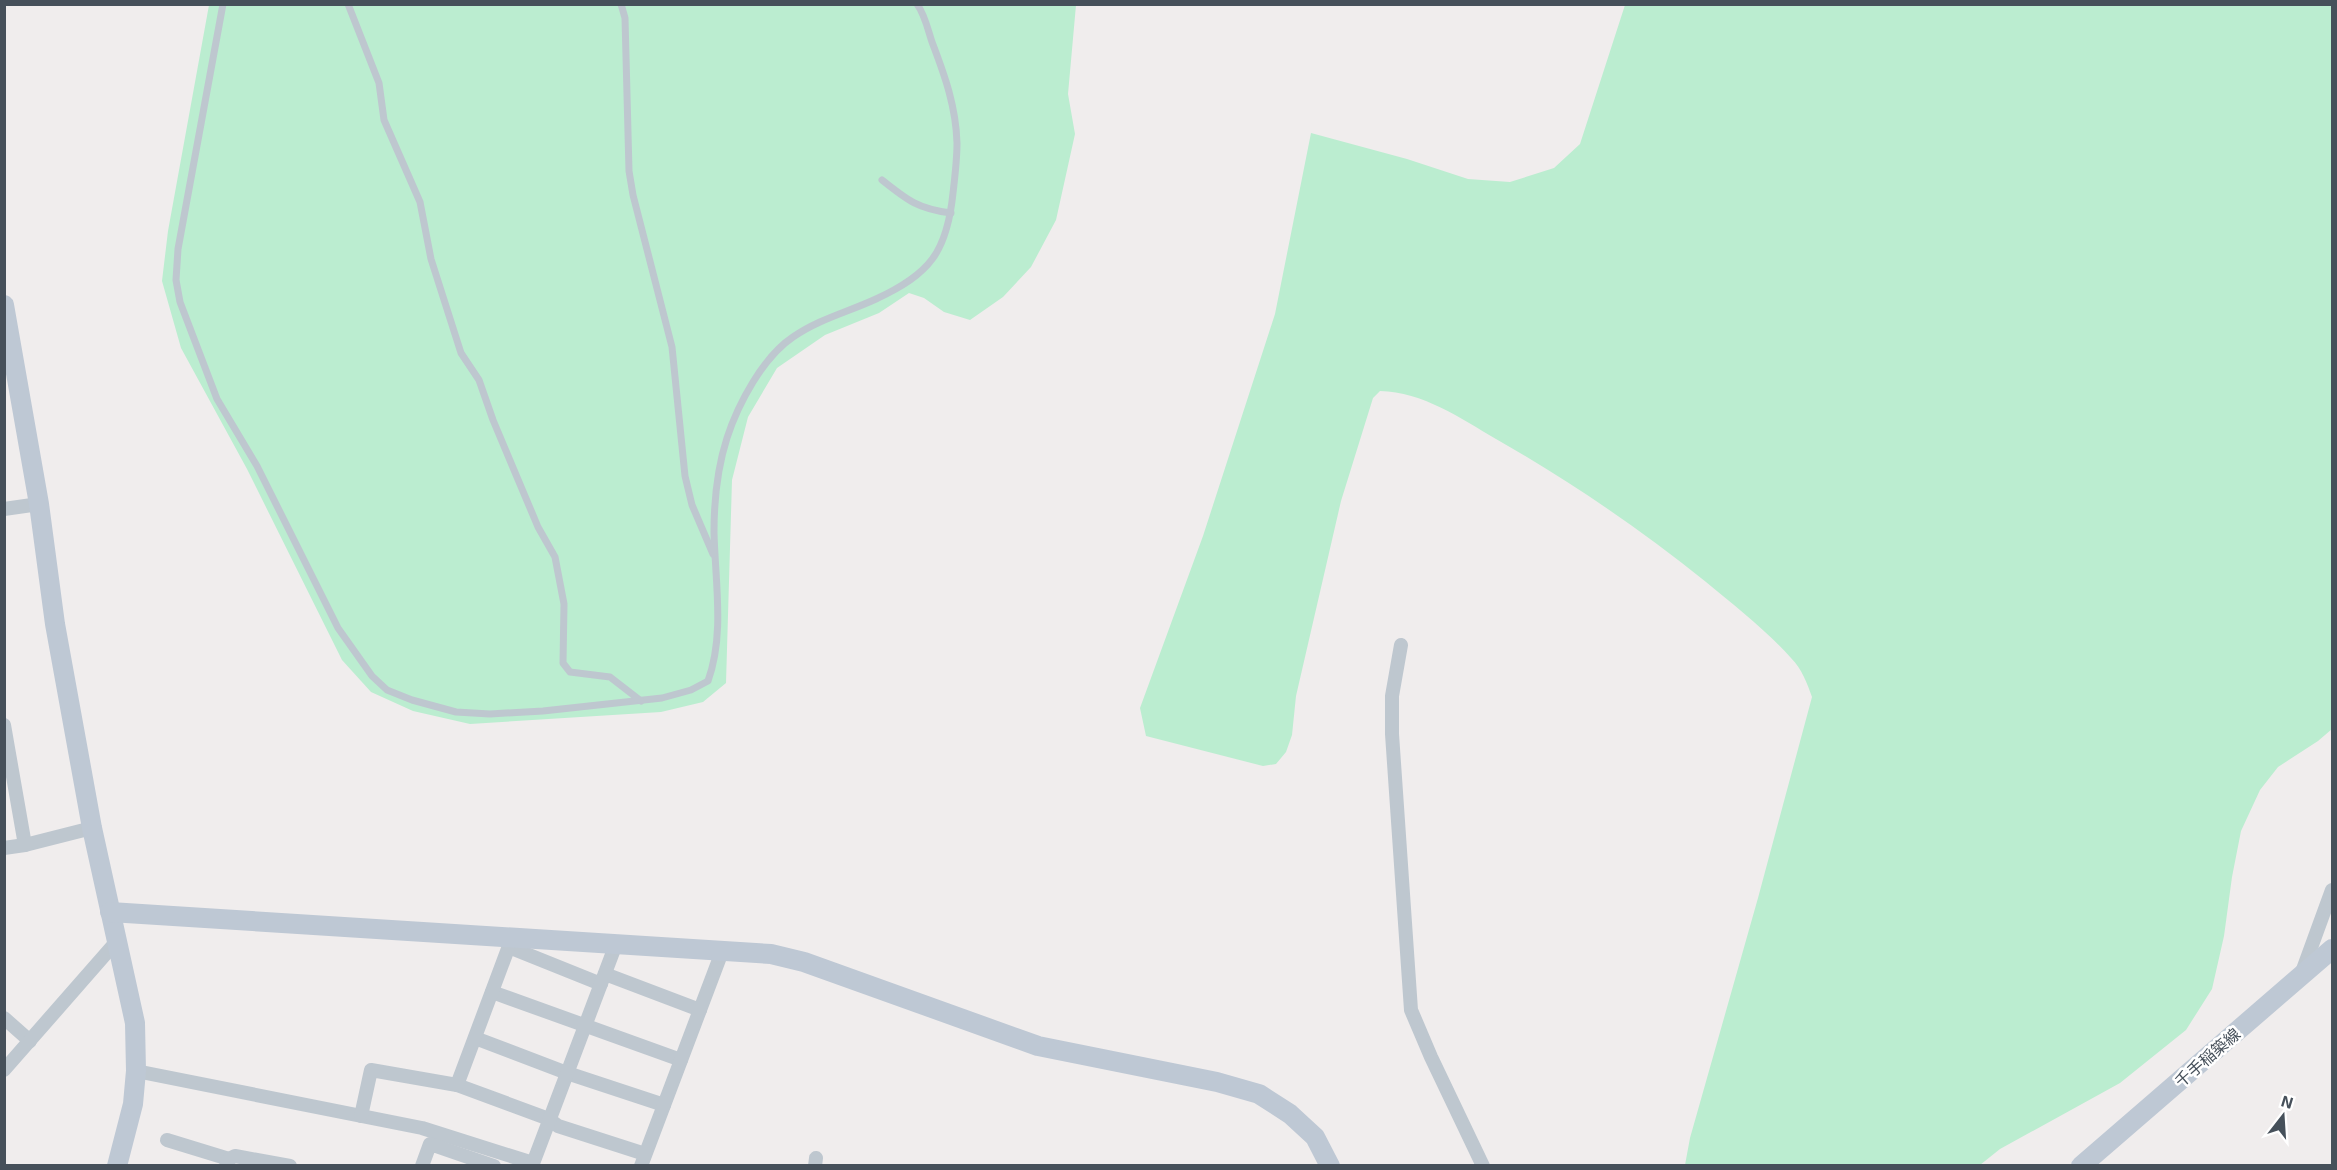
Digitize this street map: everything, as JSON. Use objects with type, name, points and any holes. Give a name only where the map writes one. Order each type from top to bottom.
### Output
[{"type":"street","points":[[4,305],[39,504],[55,624],[92,828],[135,1023],[136,1071],[133,1104],[117,1166]]},
{"type":"street","points":[[4,509],[39,504]]},
{"type":"street","points":[[1401,645],[1392,696],[1392,734],[1411,1010],[1483,1166]]},
{"type":"street","points":[[5,732],[25,845]]},
{"type":"street","points":[[4,848],[92,828]]},
{"type":"street","points":[[2300,977],[2332,890]]},
{"type":"street","points":[[110,912],[511,942],[616,944],[771,954],[804,962],[1038,1046],[1216,1082],[1259,1094],[1290,1114],[1315,1137],[1330,1166]]},
{"type":"street","points":[[4,1070],[117,941]]},
{"type":"street","points":[[511,942],[603,979],[700,1010]]},
{"type":"street","points":[[457,1085],[511,942]]},
{"type":"street","points":[[136,1071],[422,1128],[532,1164],[616,944]]},
{"type":"street","name":"千手稲築線","points":[[2081,1166],[2332,949]]},
{"type":"street","points":[[362,1116],[371,1070],[457,1085],[549,1119],[558,1126],[643,1160],[723,950]]},
{"type":"street","points":[[492,992],[681,1060]]},
{"type":"street","points":[[4,1018],[30,1041]]},
{"type":"street","points":[[475,1038],[567,1073],[664,1105]]},
{"type":"street","points":[[167,1140],[227,1162],[235,1156],[290,1166]]},
{"type":"street","points":[[422,1166],[430,1144],[494,1166]]},
{"type":"lane","points":[[223,4],[178,249],[176,280],[180,302],[216,399],[257,466],[338,628],[372,676],[387,690],[412,700],[456,712],[490,714],[543,711],[662,698],[691,690],[708,681],[716,652],[714,531],[717,498],[727,438],[746,394],[765,364],[792,338],[828,317],[876,299],[914,278],[937,255],[945,240],[951,213],[957,156],[956,126],[952,97],[917,5]]},
{"type":"lane","points":[[348,4],[379,83],[384,120],[420,202],[431,259],[461,353],[479,380],[493,420],[538,527],[555,557],[564,604],[563,663],[570,672],[610,677],[641,701]]},
{"type":"lane","points":[[621,4],[626,18],[629,171],[633,195],[672,347],[685,476],[692,505],[716,559]]},
{"type":"lane","points":[[882,180],[908,201],[927,210],[951,213]]},
{"type":"green space","points":[[209,5],[1076,5],[1068,94],[1075,134],[1056,220],[1031,267],[1003,297],[970,320],[944,312],[924,298],[909,293],[879,313],[825,335],[777,368],[748,417],[732,480],[726,683],[703,702],[661,712],[470,724],[413,711],[371,692],[342,660],[247,469],[181,348],[162,281],[168,231]]},
{"type":"green space","points":[[1625,5],[2332,5],[2332,729],[2278,767],[2260,790],[2241,831],[2224,936],[2212,989],[2186,1030],[2120,1083],[2000,1149],[1980,1165],[1685,1165],[1690,1138],[1812,697],[1795,662],[1750,618],[1681,562],[1578,489],[1441,408],[1396,392],[1380,391],[1373,398],[1341,501],[1296,696],[1292,735],[1286,752],[1276,764],[1263,766],[1146,736],[1140,708],[1203,536],[1275,314],[1311,133],[1407,159],[1468,179],[1510,182],[1554,168],[1580,144]]}]
